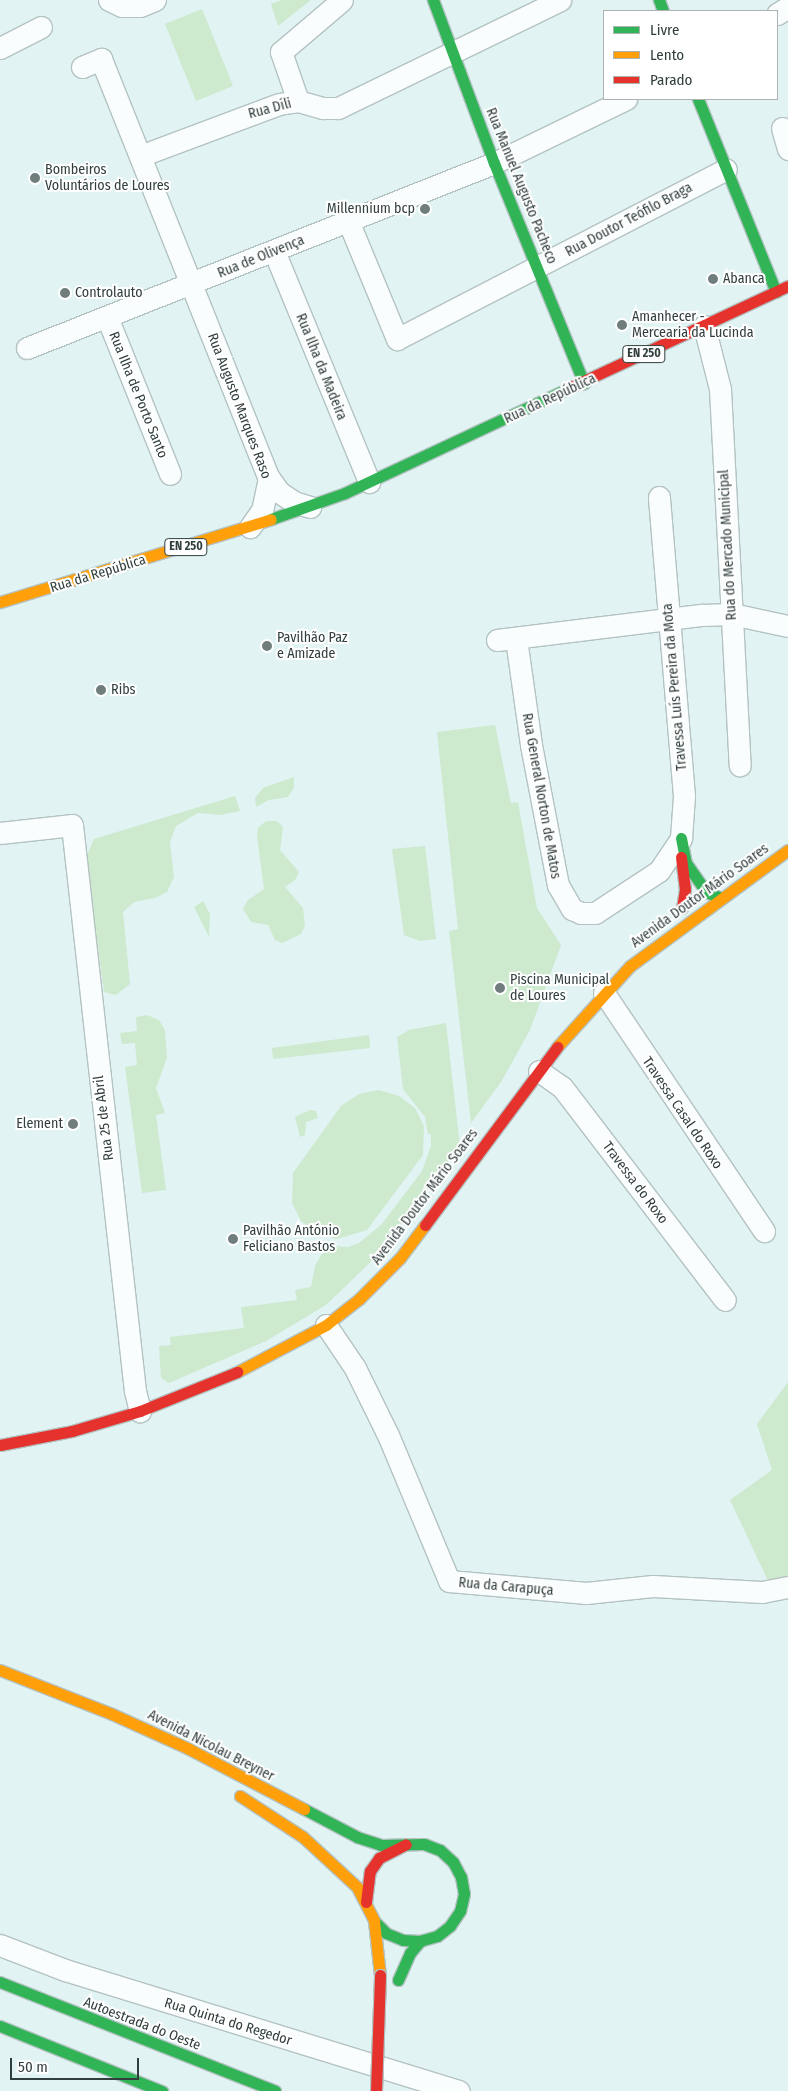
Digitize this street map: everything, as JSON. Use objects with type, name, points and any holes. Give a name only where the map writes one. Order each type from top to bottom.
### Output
[{"type":"main road","name":"Rua Manuel Augusto Pacheco","points":[[433,0],[494,163],[584,383]]},
{"type":"main road","points":[[698,100],[776,292]]},
{"type":"main road","name":"Rua da República","points":[[0,602],[250,527],[310,507],[369,482],[584,383],[788,286]]},
{"type":"main road","points":[[659,871],[683,880],[681,838]]},
{"type":"main road","points":[[681,838],[686,863],[706,892],[722,898]]},
{"type":"main road","name":"Avenida Doutor Mário Soares","points":[[752,860],[788,843]]},
{"type":"main road","name":"Avenida Doutor Mário Soares","points":[[630,966],[788,850]]},
{"type":"main road","name":"Avenida Doutor Mário Soares","points":[[683,880],[678,911],[720,882]]},
{"type":"main road","name":"Avenida Doutor Mário Soares","points":[[0,1445],[72,1432],[140,1410],[248,1368],[326,1324],[359,1299],[400,1258],[569,1030],[630,966],[654,931]]},
{"type":"main road","name":"Avenida Nicolau Breyner","points":[[0,1670],[112,1714],[189,1749],[357,1837],[381,1845],[407,1844],[432,1847],[453,1862],[461,1877],[464,1894],[460,1911],[450,1926],[437,1936],[420,1941]]},
{"type":"main road","points":[[225,1788],[258,1806],[335,1864],[366,1902],[374,1921],[380,1975],[376,2091]]},
{"type":"main road","points":[[366,1902],[366,1886],[379,1858],[407,1844]]},
{"type":"main road","points":[[374,1921],[386,1933],[403,1940],[420,1941]]},
{"type":"main road","points":[[396,1994],[398,1980],[410,1952],[420,1941]]},
{"type":"main road","name":"Autoestrada do Oeste","points":[[0,1982],[275,2091]]},
{"type":"main road","points":[[0,2026],[162,2091]]},
{"type":"main road","points":[[393,2081],[394,2062]]},
{"type":"street","points":[[109,0],[131,6],[155,0]]},
{"type":"street","points":[[298,101],[281,52],[342,0]]},
{"type":"street","name":"Rua Díli","points":[[140,156],[250,113],[298,101],[323,108],[338,108],[560,0]]},
{"type":"street","points":[[0,48],[41,28]]},
{"type":"street","name":"Rua Augusto Marques Raso","points":[[82,66],[101,60],[270,478],[262,510],[250,527]]},
{"type":"street","name":"Rua de Olivença","points":[[27,348],[349,223],[494,163],[624,100]]},
{"type":"street","points":[[782,128],[788,149]]},
{"type":"street","name":"Rua Doutor Teófilo Braga","points":[[349,223],[397,339],[538,268],[726,169]]},
{"type":"street","name":"Rua Ilha da Madeira","points":[[274,251],[369,482]]},
{"type":"street","name":"Rua Ilha de Porto Santo","points":[[106,317],[170,474]]},
{"type":"street","name":"Rua do Mercado Municipal","points":[[704,326],[720,389],[740,765]]},
{"type":"street","points":[[270,478],[279,492],[294,502],[310,507]]},
{"type":"street","name":"Travessa Luís Pereira da Mota","points":[[659,498],[684,796],[681,838],[659,871]]},
{"type":"street","points":[[668,619],[732,614],[788,626]]},
{"type":"street","name":"Rua General Norton de Matos","points":[[659,871],[595,912],[572,909],[563,898],[554,872],[506,640],[668,619]]},
{"type":"street","name":"Rua 25 de Abril","points":[[0,833],[72,824],[140,1410]]},
{"type":"street","name":"Travessa Casal do Roxo","points":[[604,993],[764,1231]]},
{"type":"street","name":"Travessa do Roxo","points":[[539,1071],[562,1087],[724,1300]]},
{"type":"street","name":"Rua da Carapuça","points":[[326,1324],[355,1368],[380,1418],[449,1582],[586,1593],[653,1586],[762,1592],[788,1587]]},
{"type":"street","name":"Rua Quinta do Regedor","points":[[0,1945],[74,1973],[459,2091]]},
{"type":"green space","points":[[282,0],[311,0],[278,26],[271,4]]},
{"type":"green space","points":[[202,9],[233,86],[196,101],[165,24]]},
{"type":"green space","name":"Piscina Municipal de Loures","points":[[495,725],[511,803],[518,802],[537,908],[561,945],[530,1030],[501,1082],[471,1123],[449,931],[458,929],[437,732]]},
{"type":"green space","points":[[294,777],[294,788],[288,797],[269,800],[256,807],[255,798],[263,788]]},
{"type":"green space","points":[[235,796],[240,811],[220,815],[198,813],[176,826],[170,842],[174,877],[167,892],[155,898],[134,902],[123,912],[130,984],[116,995],[104,992],[86,857],[94,839]]},
{"type":"green space","points":[[266,821],[277,821],[283,827],[280,850],[299,872],[295,880],[285,887],[303,908],[305,926],[301,934],[282,943],[275,940],[268,925],[251,922],[243,909],[248,900],[264,889],[257,837],[258,828]]},
{"type":"green space","points":[[425,846],[436,939],[420,941],[404,935],[392,849]]},
{"type":"green space","points":[[203,901],[210,914],[209,937],[194,907]]},
{"type":"green space","points":[[147,1015],[159,1020],[165,1030],[167,1058],[156,1088],[165,1113],[156,1115],[166,1190],[142,1193],[125,1067],[137,1065],[135,1043],[122,1044],[120,1033],[137,1031],[136,1017]]},
{"type":"green space","points":[[446,1023],[460,1146],[382,1251],[326,1305],[266,1341],[169,1383],[161,1378],[159,1346],[171,1345],[170,1337],[244,1328],[241,1307],[297,1300],[295,1290],[311,1287],[315,1266],[321,1255],[335,1246],[348,1247],[359,1243],[381,1225],[422,1171],[431,1146],[431,1134],[428,1134],[425,1117],[403,1089],[397,1037],[409,1030]]},
{"type":"green space","points":[[369,1035],[370,1048],[273,1059],[272,1048]]},
{"type":"green space","points":[[379,1090],[399,1096],[415,1108],[424,1126],[423,1155],[367,1230],[337,1239],[317,1234],[301,1221],[292,1203],[293,1173],[341,1106],[359,1094]]},
{"type":"green space","points":[[310,1110],[316,1111],[318,1118],[306,1122],[305,1135],[300,1137],[295,1117]]},
{"type":"green space","points":[[788,1382],[788,1580],[769,1583],[730,1500],[772,1470],[757,1424]]},
{"type":"traffic: fast","points":[[433,0],[494,163],[584,383]]},
{"type":"traffic: fast","points":[[659,0],[663,10]]},
{"type":"traffic: fast","points":[[698,100],[776,292]]},
{"type":"traffic: fast","points":[[271,519],[345,493],[571,387]]},
{"type":"traffic: fast","points":[[681,838],[686,863],[706,892],[722,898]]},
{"type":"traffic: fast","points":[[304,1809],[357,1837],[381,1845],[424,1844],[440,1850],[453,1862],[461,1877],[464,1894],[460,1911],[450,1926],[437,1936],[420,1941],[403,1940],[386,1933],[374,1921]]},
{"type":"traffic: fast","points":[[398,1980],[410,1953],[420,1941]]},
{"type":"traffic: fast","points":[[0,1982],[275,2091]]},
{"type":"traffic: fast","points":[[0,2026],[162,2091]]},
{"type":"traffic: slow","points":[[0,602],[271,519]]},
{"type":"traffic: slow","points":[[557,1047],[630,966],[788,850]]},
{"type":"traffic: slow","points":[[237,1372],[326,1325],[359,1299],[400,1258],[425,1225]]},
{"type":"traffic: slow","points":[[0,1670],[112,1714],[189,1749],[304,1809]]},
{"type":"traffic: slow","points":[[240,1796],[303,1837],[357,1887],[374,1921],[380,1975]]},
{"type":"traffic: jam","points":[[571,387],[788,286]]},
{"type":"traffic: jam","points":[[681,857],[685,889],[682,908]]},
{"type":"traffic: jam","points":[[425,1225],[557,1047]]},
{"type":"traffic: jam","points":[[0,1445],[72,1431],[140,1411],[237,1372]]},
{"type":"traffic: jam","points":[[366,1902],[370,1871],[379,1858],[406,1844]]},
{"type":"traffic: jam","points":[[376,2091],[380,1975]]},
{"type":"place","name":"Bombeiros Voluntários de Loures","points":[[35,178]]},
{"type":"place","name":"Millennium bcp","points":[[425,209]]},
{"type":"place","name":"Abanca","points":[[713,279]]},
{"type":"place","name":"Controlauto","points":[[65,293]]},
{"type":"place","name":"Amanhecer - Mercearia da Lucinda","points":[[622,325]]},
{"type":"place","name":"Pavilhão Paz e Amizade","points":[[267,646]]},
{"type":"place","name":"Ribs","points":[[101,690]]},
{"type":"place","name":"Piscina Municipal de Loures","points":[[500,988]]},
{"type":"place","name":"Element","points":[[73,1124]]},
{"type":"place","name":"Pavilhão António Feliciano Bastos","points":[[233,1239]]}]
